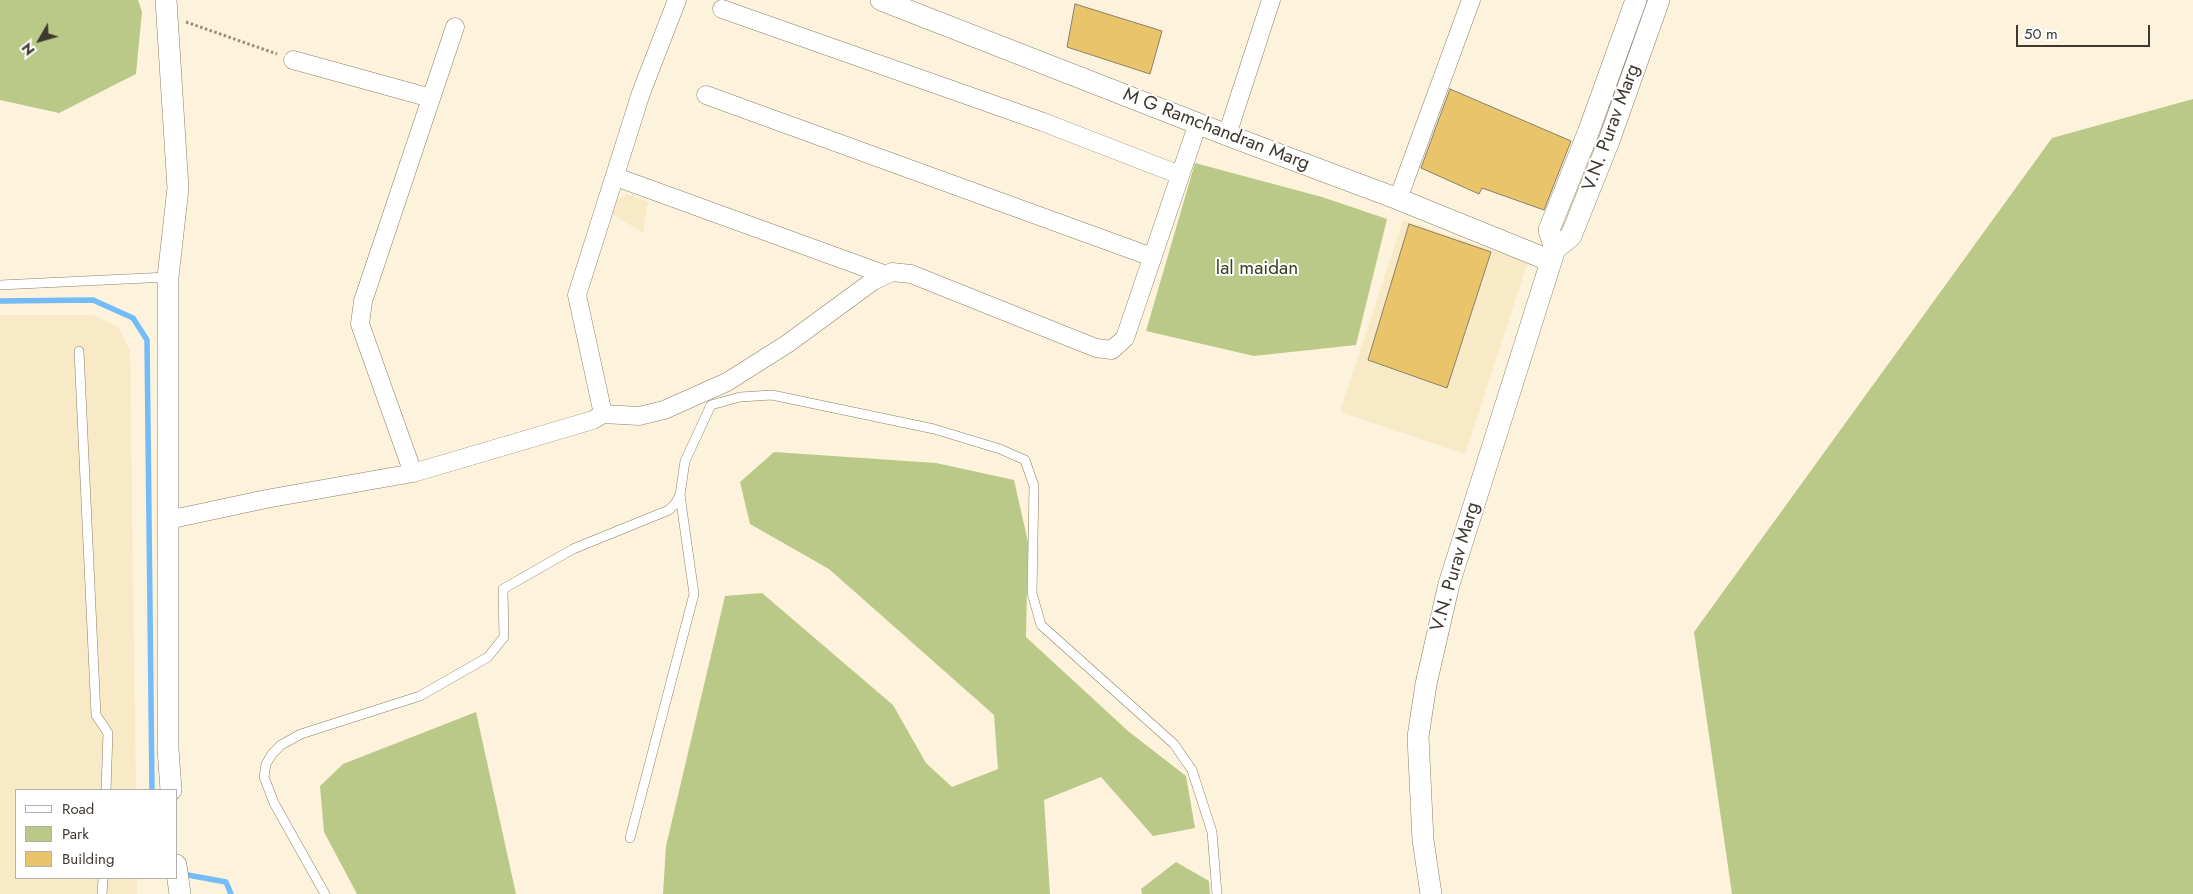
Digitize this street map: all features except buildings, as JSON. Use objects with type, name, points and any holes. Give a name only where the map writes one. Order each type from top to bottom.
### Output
[{"type":"street","points":[[603,414],[577,295],[642,93],[677,0]]},
{"type":"street","name":"M G Ramchandran Marg","points":[[881,0],[1227,135],[1553,255]]},
{"type":"street","points":[[1227,135],[1271,0]]},
{"type":"street","points":[[1398,199],[1471,0]]},
{"type":"street","name":"V.N. Purav Marg","points":[[1553,255],[1548,230],[1588,133],[1636,0]]},
{"type":"street","name":"V.N. Purav Marg","points":[[1431,894],[1423,840],[1418,736],[1426,684],[1448,584],[1553,255],[1572,236],[1609,141],[1659,0]]},
{"type":"street","points":[[166,8],[178,188],[168,277],[168,749],[171,789]]},
{"type":"street","points":[[722,9],[1043,122],[1180,175]]},
{"type":"street","points":[[413,473],[360,324],[363,301],[455,27]]},
{"type":"street","points":[[293,60],[431,98]]},
{"type":"street","points":[[706,95],[1152,257]]},
{"type":"street","points":[[168,520],[266,499],[413,473],[593,420],[603,414],[639,416],[664,410],[727,382],[787,344],[872,281],[892,272],[911,274],[1096,348],[1112,350],[1125,338],[1198,123]]},
{"type":"street","points":[[1588,133],[1609,141]]},
{"type":"street","points":[[616,177],[886,275]]},
{"type":"street","points":[[178,879],[180,894]]},
{"type":"lane","points":[[0,285],[168,277]]},
{"type":"lane","points":[[79,351],[96,715],[108,733],[106,789]]},
{"type":"lane","points":[[630,838],[694,594],[680,495],[686,461],[711,405],[740,397],[772,395],[934,429],[1000,449],[1025,460],[1034,486],[1032,593],[1041,625],[1174,744],[1192,770],[1212,832],[1217,894]]},
{"type":"lane","points":[[325,894],[274,803],[264,777],[266,764],[272,754],[282,745],[301,734],[420,696],[473,667],[488,657],[504,637],[503,589],[574,549],[669,510],[680,495]]},
{"type":"lane","points":[[102,879],[102,894]]},
{"type":"path","points":[[166,8],[293,60]]},
{"type":"shaded area","points":[[627,194],[648,202],[643,233],[604,209]]},
{"type":"shaded area","points":[[1403,220],[1528,262],[1465,454],[1340,412]]},
{"type":"shaded area","points":[[0,315],[93,315],[118,327],[130,350],[136,789],[15,789],[15,879],[137,879],[137,894],[0,894]]},
{"type":"green space","points":[[0,0],[138,0],[142,12],[136,74],[59,113],[0,100]]},
{"type":"green space","points":[[2193,99],[2193,894],[1732,894],[1694,632],[2052,138]]},
{"type":"green space","name":"lal maidan","points":[[1195,163],[1322,197],[1387,219],[1356,345],[1254,356],[1146,331]]},
{"type":"green space","points":[[774,452],[936,463],[1014,480],[1028,542],[1026,637],[1128,731],[1186,776],[1195,828],[1153,836],[1101,777],[1044,800],[1050,894],[663,894],[666,846],[725,596],[762,593],[893,705],[926,763],[952,787],[998,769],[994,715],[829,569],[750,524],[740,482]]},
{"type":"green space","points":[[476,712],[516,894],[357,894],[324,832],[320,786],[343,764]]},
{"type":"green space","points":[[1176,862],[1209,881],[1210,894],[1142,894],[1141,889]]},
{"type":"waterway","points":[[0,301],[93,300],[133,318],[147,340],[152,789]]},
{"type":"waterway","points":[[182,874],[226,882],[231,894]]}]
